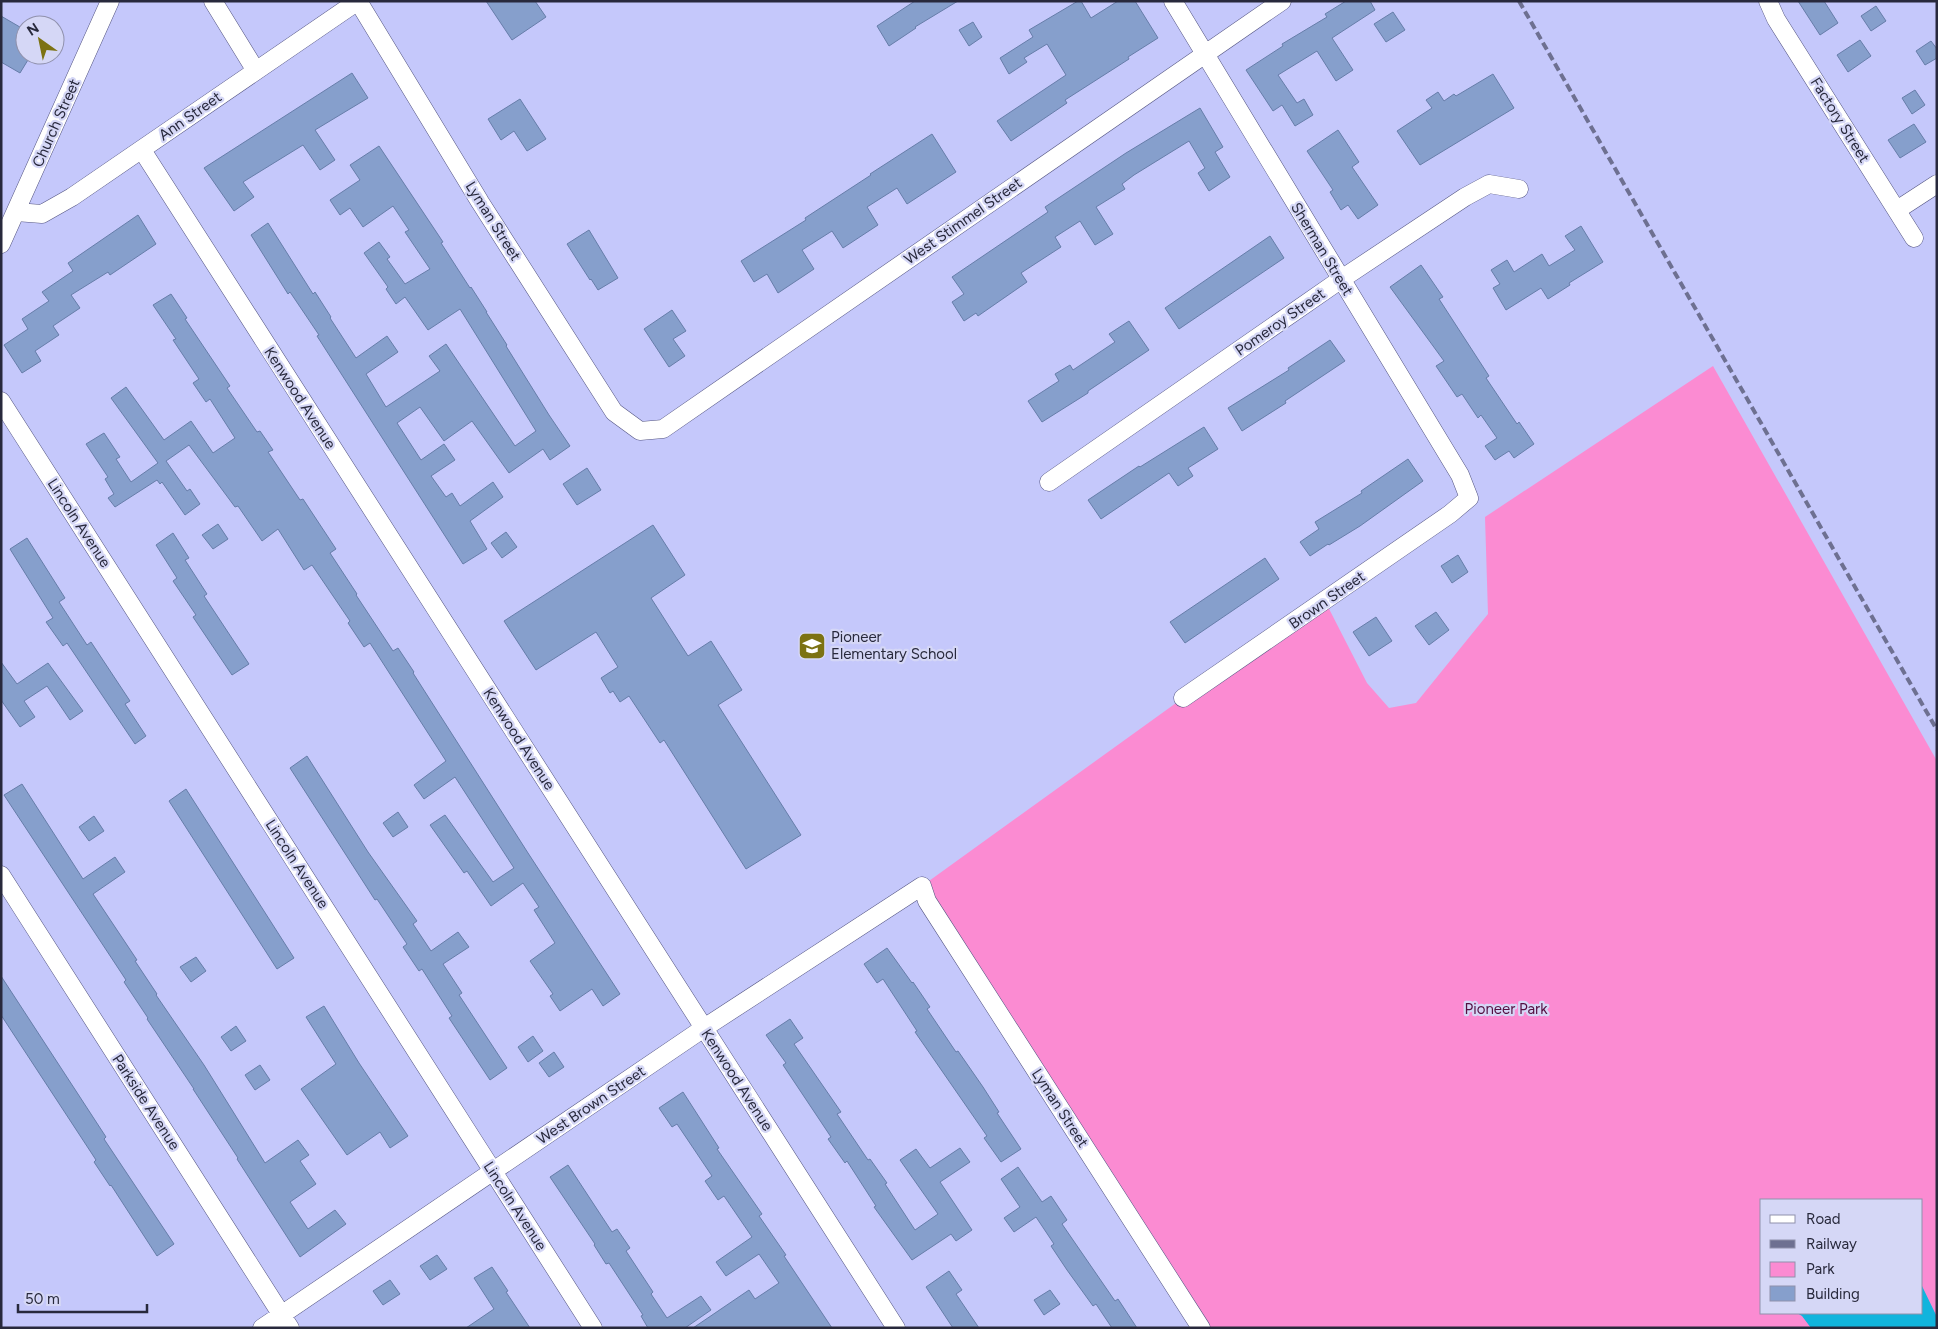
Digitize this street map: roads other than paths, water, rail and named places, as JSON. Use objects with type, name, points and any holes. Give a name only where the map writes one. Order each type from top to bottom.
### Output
[{"type":"street","name":"Church Street","points":[[1,244],[110,1]]},
{"type":"street","points":[[213,1],[256,71]]},
{"type":"street","name":"Ann Street","points":[[16,212],[42,214],[72,197],[358,1]]},
{"type":"street","name":"Lyman Street","points":[[358,1],[480,202],[614,412],[640,431]]},
{"type":"street","name":"Sherman Street","points":[[1173,1],[1340,280],[1460,475],[1469,498]]},
{"type":"street","name":"West Stimmel Street","points":[[640,431],[663,429],[1282,1]]},
{"type":"street","name":"Factory Street","points":[[1768,1],[1776,19],[1914,238]]},
{"type":"street","name":"Kenwood Avenue","points":[[142,150],[896,1328]]},
{"type":"street","name":"Pomeroy Street","points":[[1049,482],[1340,280],[1465,197],[1490,184],[1519,189]]},
{"type":"street","points":[[1897,210],[1937,184]]},
{"type":"street","name":"Lincoln Avenue","points":[[1,401],[593,1328]]},
{"type":"street","name":"Brown Street","points":[[1183,698],[1450,514],[1469,498]]},
{"type":"street","name":"Parkside Avenue","points":[[1,875],[286,1321]]},
{"type":"street","name":"Lyman Street","points":[[922,886],[927,901],[1201,1328]]},
{"type":"street","name":"West Brown Street","points":[[262,1328],[286,1321],[493,1172],[704,1028],[922,886]]},
{"type":"water","points":[[1923,1288],[1937,1317],[1937,1328],[1811,1328],[1799,1314],[1923,1314]]},
{"type":"railway","points":[[1519,1],[1937,730]]},
{"type":"place","name":"Pioneer Elementary School","points":[[812,646]]},
{"type":"park label","name":"Pioneer Park","points":[[1506,1009]]}]
